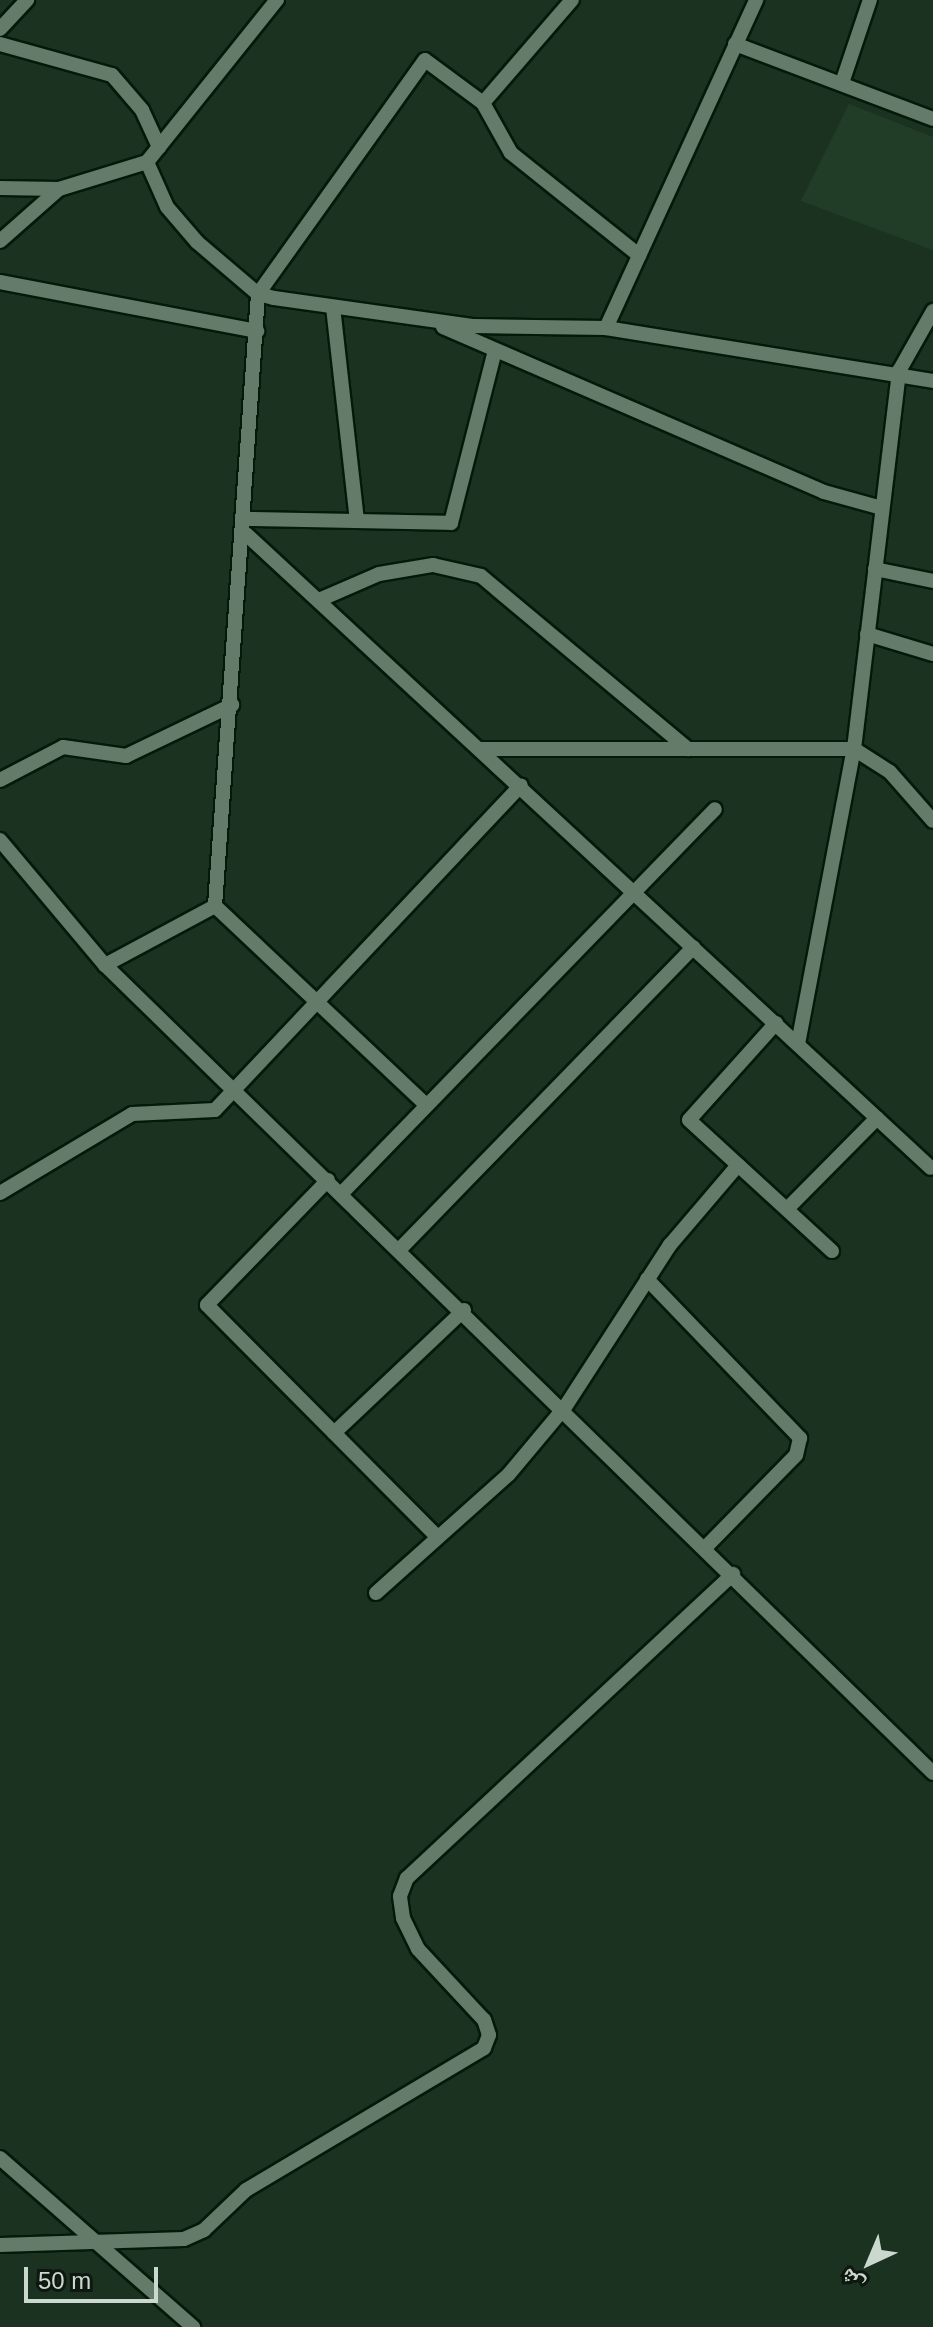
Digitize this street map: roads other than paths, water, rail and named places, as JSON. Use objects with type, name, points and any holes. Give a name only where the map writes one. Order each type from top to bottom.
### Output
[{"type":"street","points":[[0,29],[27,0]]},
{"type":"street","points":[[0,188],[59,189],[147,162],[277,0]]},
{"type":"street","points":[[483,103],[572,0]]},
{"type":"street","points":[[606,328],[756,0]]},
{"type":"street","points":[[842,83],[870,0]]},
{"type":"street","points":[[0,44],[112,75],[142,110],[159,147]]},
{"type":"street","points":[[735,44],[933,119]]},
{"type":"street","points":[[215,906],[247,526],[258,294],[425,60],[483,103],[511,153],[639,255]]},
{"type":"street","points":[[147,162],[167,207],[258,294],[427,320],[606,328],[899,371],[933,381]]},
{"type":"street","points":[[0,241],[59,189]]},
{"type":"street","points":[[0,282],[257,331]]},
{"type":"street","points":[[333,307],[357,521]]},
{"type":"street","points":[[798,1044],[854,749],[899,371],[933,311]]},
{"type":"street","points":[[427,320],[824,492],[882,508]]},
{"type":"street","points":[[247,526],[357,521],[451,523],[495,351]]},
{"type":"street","points":[[247,526],[319,600],[931,1168]]},
{"type":"street","points":[[319,600],[379,574],[433,565],[481,576],[688,749]]},
{"type":"street","points":[[875,569],[933,581]]},
{"type":"street","points":[[867,634],[933,654]]},
{"type":"street","points":[[0,780],[63,747],[126,756],[232,705]]},
{"type":"street","points":[[481,749],[854,749],[890,772],[933,821]]},
{"type":"street","points":[[0,1193],[132,1114],[215,1110],[521,785]]},
{"type":"street","points":[[342,1193],[425,1104],[715,809]]},
{"type":"street","points":[[0,840],[105,965],[565,1407],[933,1773]]},
{"type":"street","points":[[105,965],[215,906]]},
{"type":"street","points":[[215,906],[425,1104]]},
{"type":"street","points":[[400,1249],[694,947]]},
{"type":"street","points":[[776,1023],[689,1120],[832,1251]]},
{"type":"street","points":[[787,1209],[877,1118]]},
{"type":"street","points":[[376,1593],[509,1474],[565,1407],[647,1279],[738,1165]]},
{"type":"street","points":[[328,1180],[207,1305],[437,1537]]},
{"type":"street","points":[[647,1279],[800,1438],[796,1455],[706,1547]]},
{"type":"street","points":[[334,1433],[464,1310]]},
{"type":"street","points":[[0,2245],[184,2239],[204,2230],[246,2190],[484,2048],[489,2035],[484,2020],[418,1949],[403,1918],[400,1896],[407,1878],[733,1574]]},
{"type":"street","points":[[0,2158],[101,2240],[193,2327]]}]
